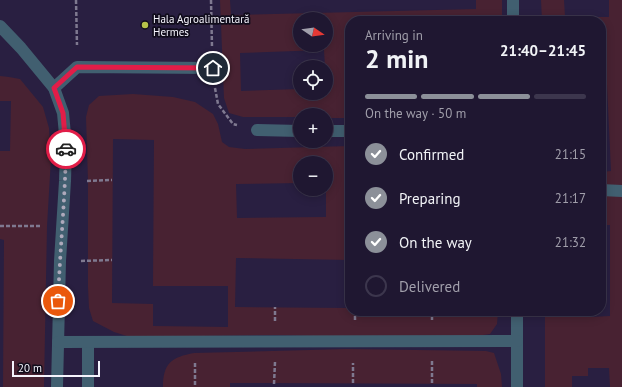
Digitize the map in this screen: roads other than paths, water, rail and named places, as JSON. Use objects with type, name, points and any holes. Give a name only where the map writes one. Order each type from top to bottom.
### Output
[{"type":"street","points":[[513,0],[513,16]]},
{"type":"street","points":[[0,26],[21,48],[54,88],[63,113],[66,145],[60,261],[57,387]]},
{"type":"street","points":[[54,88],[77,67],[213,68]]},
{"type":"street","points":[[257,130],[293,131]]},
{"type":"street","points":[[333,131],[345,131]]},
{"type":"street","points":[[606,190],[622,191]]},
{"type":"street","points":[[516,316],[517,387]]},
{"type":"street","points":[[58,342],[517,341]]},
{"type":"street","points":[[88,342],[88,387]]},
{"type":"place","name":"Hala Agroalimentară Hermes","points":[[145,25]]}]
